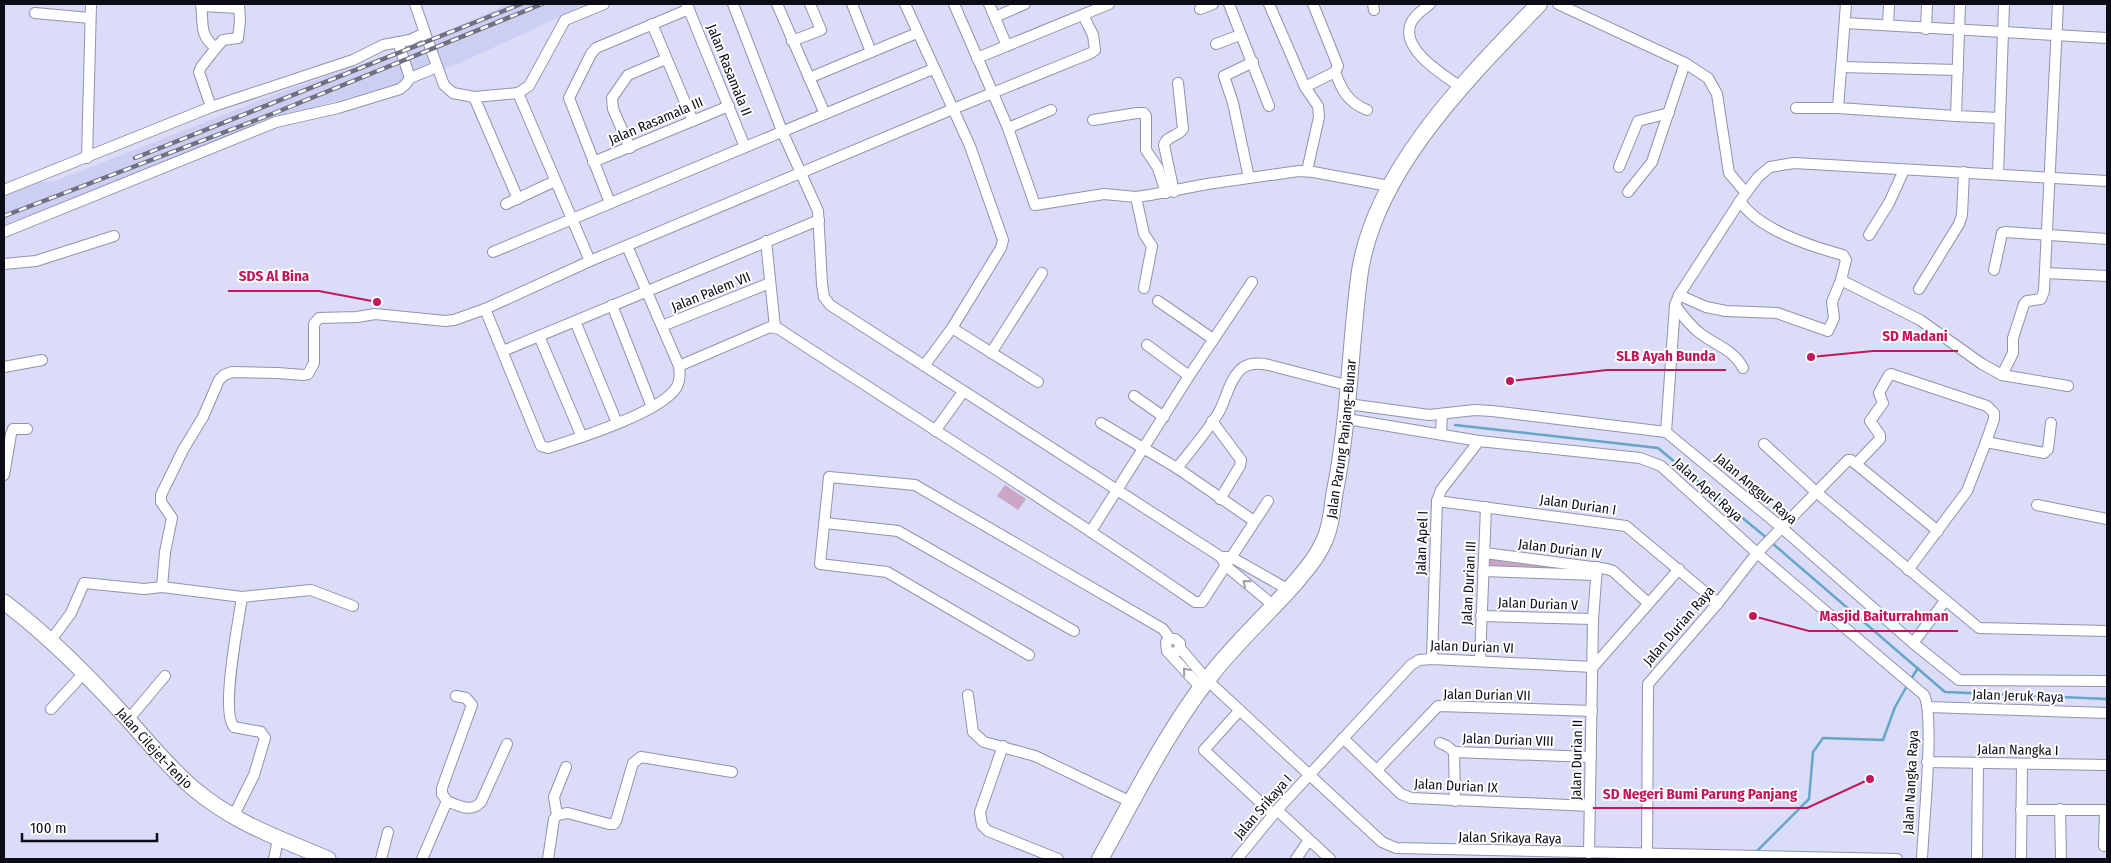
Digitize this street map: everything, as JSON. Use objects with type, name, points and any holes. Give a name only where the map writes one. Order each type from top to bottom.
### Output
[{"type":"main road","name":"Jalan Parung Panjang–Bunar","points":[[1100,859],[1147,772],[1204,684],[1234,647],[1289,590],[1321,549],[1327,535],[1348,412],[1359,276],[1367,239],[1389,186],[1420,140],[1505,38],[1539,4]]},
{"type":"main road","name":"Jalan Cilejet–Tenjo","points":[[4,602],[50,640],[84,673],[193,788],[233,817],[278,839],[328,859]]},
{"type":"street","points":[[415,4],[434,68],[444,85],[453,92],[474,97],[518,93],[529,86],[565,20],[604,4]]},
{"type":"street","points":[[733,4],[782,131],[818,211],[824,297],[838,311],[1226,560],[1289,590]]},
{"type":"street","points":[[777,4],[824,114]]},
{"type":"street","points":[[792,41],[821,30],[810,4]]},
{"type":"street","points":[[852,4],[871,52]]},
{"type":"street","points":[[905,4],[933,69],[970,146],[1003,240],[1001,248],[952,328],[924,366]]},
{"type":"street","points":[[954,4],[1008,128],[1035,205],[1104,194],[1136,197],[1196,186],[1307,171],[1389,186]]},
{"type":"street","points":[[989,4],[1007,46]]},
{"type":"street","points":[[995,17],[1026,4]]},
{"type":"street","points":[[978,58],[1087,10],[1109,4]]},
{"type":"street","points":[[1200,9],[1213,4]]},
{"type":"street","points":[[1229,4],[1269,106]]},
{"type":"street","points":[[1269,4],[1305,87],[1318,106],[1319,113],[1307,171]]},
{"type":"street","points":[[1305,87],[1338,70],[1337,63],[1313,4]]},
{"type":"street","points":[[1430,4],[1412,20],[1409,30],[1410,39],[1428,64],[1462,88]]},
{"type":"street","points":[[1558,4],[1701,72],[1713,84],[1720,110],[1727,165],[1751,216],[1787,235],[1816,247],[1843,254],[1846,260],[1841,280],[1832,302],[1834,318],[1828,331],[1777,313],[1726,312],[1677,300]]},
{"type":"street","points":[[1838,108],[1846,4]]},
{"type":"street","points":[[1888,25],[1889,4]]},
{"type":"street","points":[[1926,29],[1927,4]]},
{"type":"street","points":[[1956,116],[1960,4]]},
{"type":"street","points":[[1998,174],[2004,4]]},
{"type":"street","points":[[2002,375],[2013,353],[2013,338],[2024,304],[2028,301],[2041,299],[2046,273],[2058,4]]},
{"type":"street","points":[[212,107],[199,72],[200,67],[223,40],[238,38],[239,6],[202,5],[203,35],[216,48]]},
{"type":"street","points":[[610,203],[569,98],[593,51],[688,6]]},
{"type":"street","name":"Jalan Rasamala II","points":[[688,6],[745,147]]},
{"type":"street","points":[[35,13],[91,8],[87,158]]},
{"type":"street","points":[[162,587],[172,518],[161,502],[161,495],[183,450],[203,417],[219,380],[224,376],[232,372],[308,374],[314,363],[314,324],[319,318],[357,317],[375,314],[445,321],[454,320],[484,309],[590,261],[1092,53],[1095,50],[1095,43],[1087,10]]},
{"type":"street","points":[[1846,23],[2107,38]]},
{"type":"street","points":[[652,24],[692,121]]},
{"type":"street","points":[[809,78],[917,33]]},
{"type":"street","points":[[4,190],[212,107],[353,60],[382,45],[410,40],[423,34]]},
{"type":"street","points":[[1216,44],[1240,35]]},
{"type":"street","points":[[398,42],[410,73],[410,78]]},
{"type":"street","points":[[630,148],[613,109],[612,98],[628,74],[666,59]]},
{"type":"street","points":[[1249,178],[1233,103],[1224,76],[1253,62]]},
{"type":"street","points":[[1628,192],[1652,162],[1685,63]]},
{"type":"street","points":[[1842,67],[1958,70]]},
{"type":"street","points":[[4,232],[276,122],[338,108],[400,89],[410,78],[434,68]]},
{"type":"street","points":[[493,252],[570,218],[933,69]]},
{"type":"street","points":[[1335,72],[1347,98],[1356,106],[1367,110]]},
{"type":"street","points":[[1170,192],[1164,144],[1167,139],[1181,133],[1183,129],[1178,83]]},
{"type":"street","points":[[518,93],[590,261]]},
{"type":"street","points":[[474,97],[518,199]]},
{"type":"street","name":"Jalan Rasamala III","points":[[593,162],[729,106]]},
{"type":"street","points":[[1796,108],[1838,108],[2000,118]]},
{"type":"street","points":[[1008,128],[1050,110]]},
{"type":"street","points":[[1093,120],[1137,112],[1144,113],[1146,116],[1146,150],[1170,192]]},
{"type":"street","points":[[1619,167],[1638,121],[1669,113]]},
{"type":"street","points":[[1348,412],[1429,415],[1474,410],[1492,411],[1666,432],[1677,300],[1743,197],[1763,172],[1777,165],[1794,163],[2107,181]]},
{"type":"street","points":[[1869,235],[1889,203],[1904,170]]},
{"type":"street","points":[[1919,289],[1959,224],[1962,215],[1964,172]]},
{"type":"street","points":[[506,204],[555,181]]},
{"type":"street","points":[[1136,197],[1144,234],[1152,246],[1144,288]]},
{"type":"street","points":[[502,351],[819,220]]},
{"type":"street","points":[[1994,270],[2002,234],[2048,234],[2107,239]]},
{"type":"street","points":[[4,264],[36,261],[114,236]]},
{"type":"street","points":[[766,241],[775,327]]},
{"type":"street","points":[[484,309],[541,446],[548,448],[582,438],[617,423],[652,407],[670,395],[677,387],[679,366],[628,246]]},
{"type":"street","points":[[991,353],[1042,273]]},
{"type":"street","points":[[2046,273],[2107,276]]},
{"type":"street","points":[[1841,280],[1920,320],[2002,375],[2068,386]]},
{"type":"street","name":"Jalan Palem VII","points":[[662,326],[770,282]]},
{"type":"street","points":[[1092,531],[1116,490],[1252,282]]},
{"type":"street","points":[[1677,300],[1685,320],[1705,337],[1731,352],[1743,368]]},
{"type":"street","points":[[1158,301],[1214,339]]},
{"type":"street","points":[[612,305],[652,407]]},
{"type":"street","points":[[575,321],[617,423]]},
{"type":"street","points":[[679,366],[770,327],[775,327],[935,432],[1092,531],[1195,602],[1202,602],[1226,560],[1268,501]]},
{"type":"street","points":[[952,328],[1038,382]]},
{"type":"street","points":[[539,336],[582,438]]},
{"type":"street","points":[[1147,345],[1190,376]]},
{"type":"street","points":[[4,367],[42,360]]},
{"type":"street","points":[[1177,468],[1218,413],[1235,377],[1241,369],[1258,363],[1350,386]]},
{"type":"street","points":[[1908,570],[1938,531],[1967,491],[1994,419],[1994,413],[1987,406],[1891,374],[1879,393],[1884,403],[1870,421],[1880,435],[1880,439],[1856,464],[1938,531]]},
{"type":"street","points":[[935,432],[963,392]]},
{"type":"street","points":[[1134,396],[1164,417]]},
{"type":"street","name":"Jalan Apel Raya","points":[[1348,412],[1478,441],[1640,458],[1661,466],[1757,553],[1924,695],[1928,707]]},
{"type":"street","points":[[1441,434],[1442,414]]},
{"type":"street","points":[[1212,421],[1242,460],[1220,499]]},
{"type":"street","points":[[1101,423],[1177,468],[1254,521]]},
{"type":"street","points":[[1986,442],[2044,453],[2048,449],[2051,423]]},
{"type":"street","points":[[4,475],[13,429],[27,429]]},
{"type":"street","name":"Jalan Anggur Raya","points":[[1666,432],[1778,531],[1959,680],[2107,682]]},
{"type":"street","name":"Jalan Apel I","points":[[1432,659],[1438,501],[1441,490],[1478,441]]},
{"type":"street","points":[[1764,444],[1816,492],[1945,601],[1982,629],[2107,631]]},
{"type":"street","name":"Jalan Durian Raya","points":[[1647,856],[1648,684],[1718,603],[1757,553],[1843,462],[1848,460],[1856,464]]},
{"type":"street","name":"Jalan Srikaya Raya","points":[[824,523],[829,477],[915,485],[1163,629],[1170,639],[1165,646],[1175,650],[1204,684],[1240,710],[1382,842],[1389,846],[1486,855],[1589,853],[1765,858]]},
{"type":"street","name":"Jalan Durian I","points":[[1438,501],[1626,526],[1718,603]]},
{"type":"street","points":[[2037,505],[2107,518]]},
{"type":"street","name":"Jalan Durian III","points":[[1480,660],[1486,507]]},
{"type":"street","points":[[1029,656],[887,572],[820,564],[824,523],[898,531],[1074,631]]},
{"type":"street","name":"Jalan Durian IV","points":[[1485,554],[1596,571],[1613,571],[1648,603]]},
{"type":"street","points":[[1226,560],[1274,606]]},
{"type":"street","points":[[1593,667],[1679,569]]},
{"type":"street","points":[[1483,571],[1596,571]]},
{"type":"street","name":"Jalan Durian II","points":[[1589,853],[1593,619],[1596,571]]},
{"type":"street","points":[[50,640],[71,613],[84,583],[144,589],[162,587],[242,597],[311,590],[353,606]]},
{"type":"street","points":[[233,817],[254,775],[265,738],[260,732],[234,727],[230,719],[230,676],[242,597]]},
{"type":"street","points":[[1913,643],[1945,601]]},
{"type":"street","name":"Jalan Durian V","points":[[1481,616],[1593,619]]},
{"type":"street","name":"Jalan Durian VI","points":[[1310,774],[1411,665],[1419,660],[1480,660],[1593,667]]},
{"type":"street","points":[[51,709],[84,673]]},
{"type":"street","points":[[128,720],[165,676]]},
{"type":"street","points":[[968,695],[974,732],[984,742],[1003,746],[1053,764],[1131,802]]},
{"type":"street","points":[[456,696],[466,698],[471,701],[472,705],[442,788],[442,794],[447,801],[470,809],[476,808],[482,802],[507,744]]},
{"type":"street","name":"Jalan Durian VII","points":[[1378,769],[1438,706],[1592,711]]},
{"type":"street","name":"Jalan Jeruk Raya","points":[[1928,707],[2107,713]]},
{"type":"street","name":"Jalan Nangka Raya","points":[[1922,859],[1928,707]]},
{"type":"street","points":[[1240,710],[1204,750],[1330,859]]},
{"type":"street","name":"Jalan Durian IX","points":[[1344,738],[1405,797],[1590,806]]},
{"type":"street","points":[[1440,743],[1448,746],[1454,752],[1456,800]]},
{"type":"street","points":[[1003,746],[980,812],[982,825],[988,831],[1058,859]]},
{"type":"street","name":"Jalan Durian VIII","points":[[1454,752],[1591,757]]},
{"type":"street","points":[[556,815],[568,813],[614,824],[633,763],[641,757],[732,772]]},
{"type":"street","name":"Jalan Nangka I","points":[[1927,762],[2107,765]]},
{"type":"street","points":[[1977,859],[1978,763]]},
{"type":"street","points":[[2021,859],[2022,764]]},
{"type":"street","points":[[548,859],[556,815],[554,797],[566,767]]},
{"type":"street","name":"Jalan Srikaya I","points":[[1237,859],[1275,812],[1310,774]]},
{"type":"street","points":[[422,859],[447,801]]},
{"type":"street","points":[[2060,809],[2061,859]]},
{"type":"street","points":[[2021,810],[2106,810],[2104,846]]},
{"type":"street","points":[[381,859],[388,832]]},
{"type":"street","points":[[274,859],[278,839]]},
{"type":"street","points":[[1296,859],[1309,840]]},
{"type":"street","points":[[1765,858],[1897,859]]},
{"type":"shaded area","points":[[508,4],[583,4],[562,16],[462,62],[405,83],[363,93],[300,112],[4,225],[4,188],[15,184],[55,181],[289,89],[411,47]]},
{"type":"shaded area","points":[[1005,485],[1026,499],[1018,510],[997,496]]},
{"type":"shaded area","points":[[1485,553],[1597,567],[1596,575],[1483,571]]},
{"type":"waterway","points":[[1455,425],[1658,448],[1768,539]]},
{"type":"waterway","points":[[1772,543],[1945,692],[2107,699]]},
{"type":"waterway","points":[[1911,679],[1918,668]]},
{"type":"waterway","points":[[1756,852],[1809,799],[1813,752],[1823,738],[1883,740],[1895,707],[1908,684]]},
{"type":"railway","points":[[135,158],[521,4]]},
{"type":"railway","points":[[4,216],[272,114],[542,4]]},
{"type":"place","name":"SDS Al Bina","points":[[377,302]]},
{"type":"place","name":"SD Madani","points":[[1811,357]]},
{"type":"place","name":"SLB Ayah Bunda","points":[[1510,381]]},
{"type":"place","name":"Masjid Baiturrahman","points":[[1753,616]]},
{"type":"place","name":"SD Negeri Bumi Parung Panjang","points":[[1870,779]]}]
